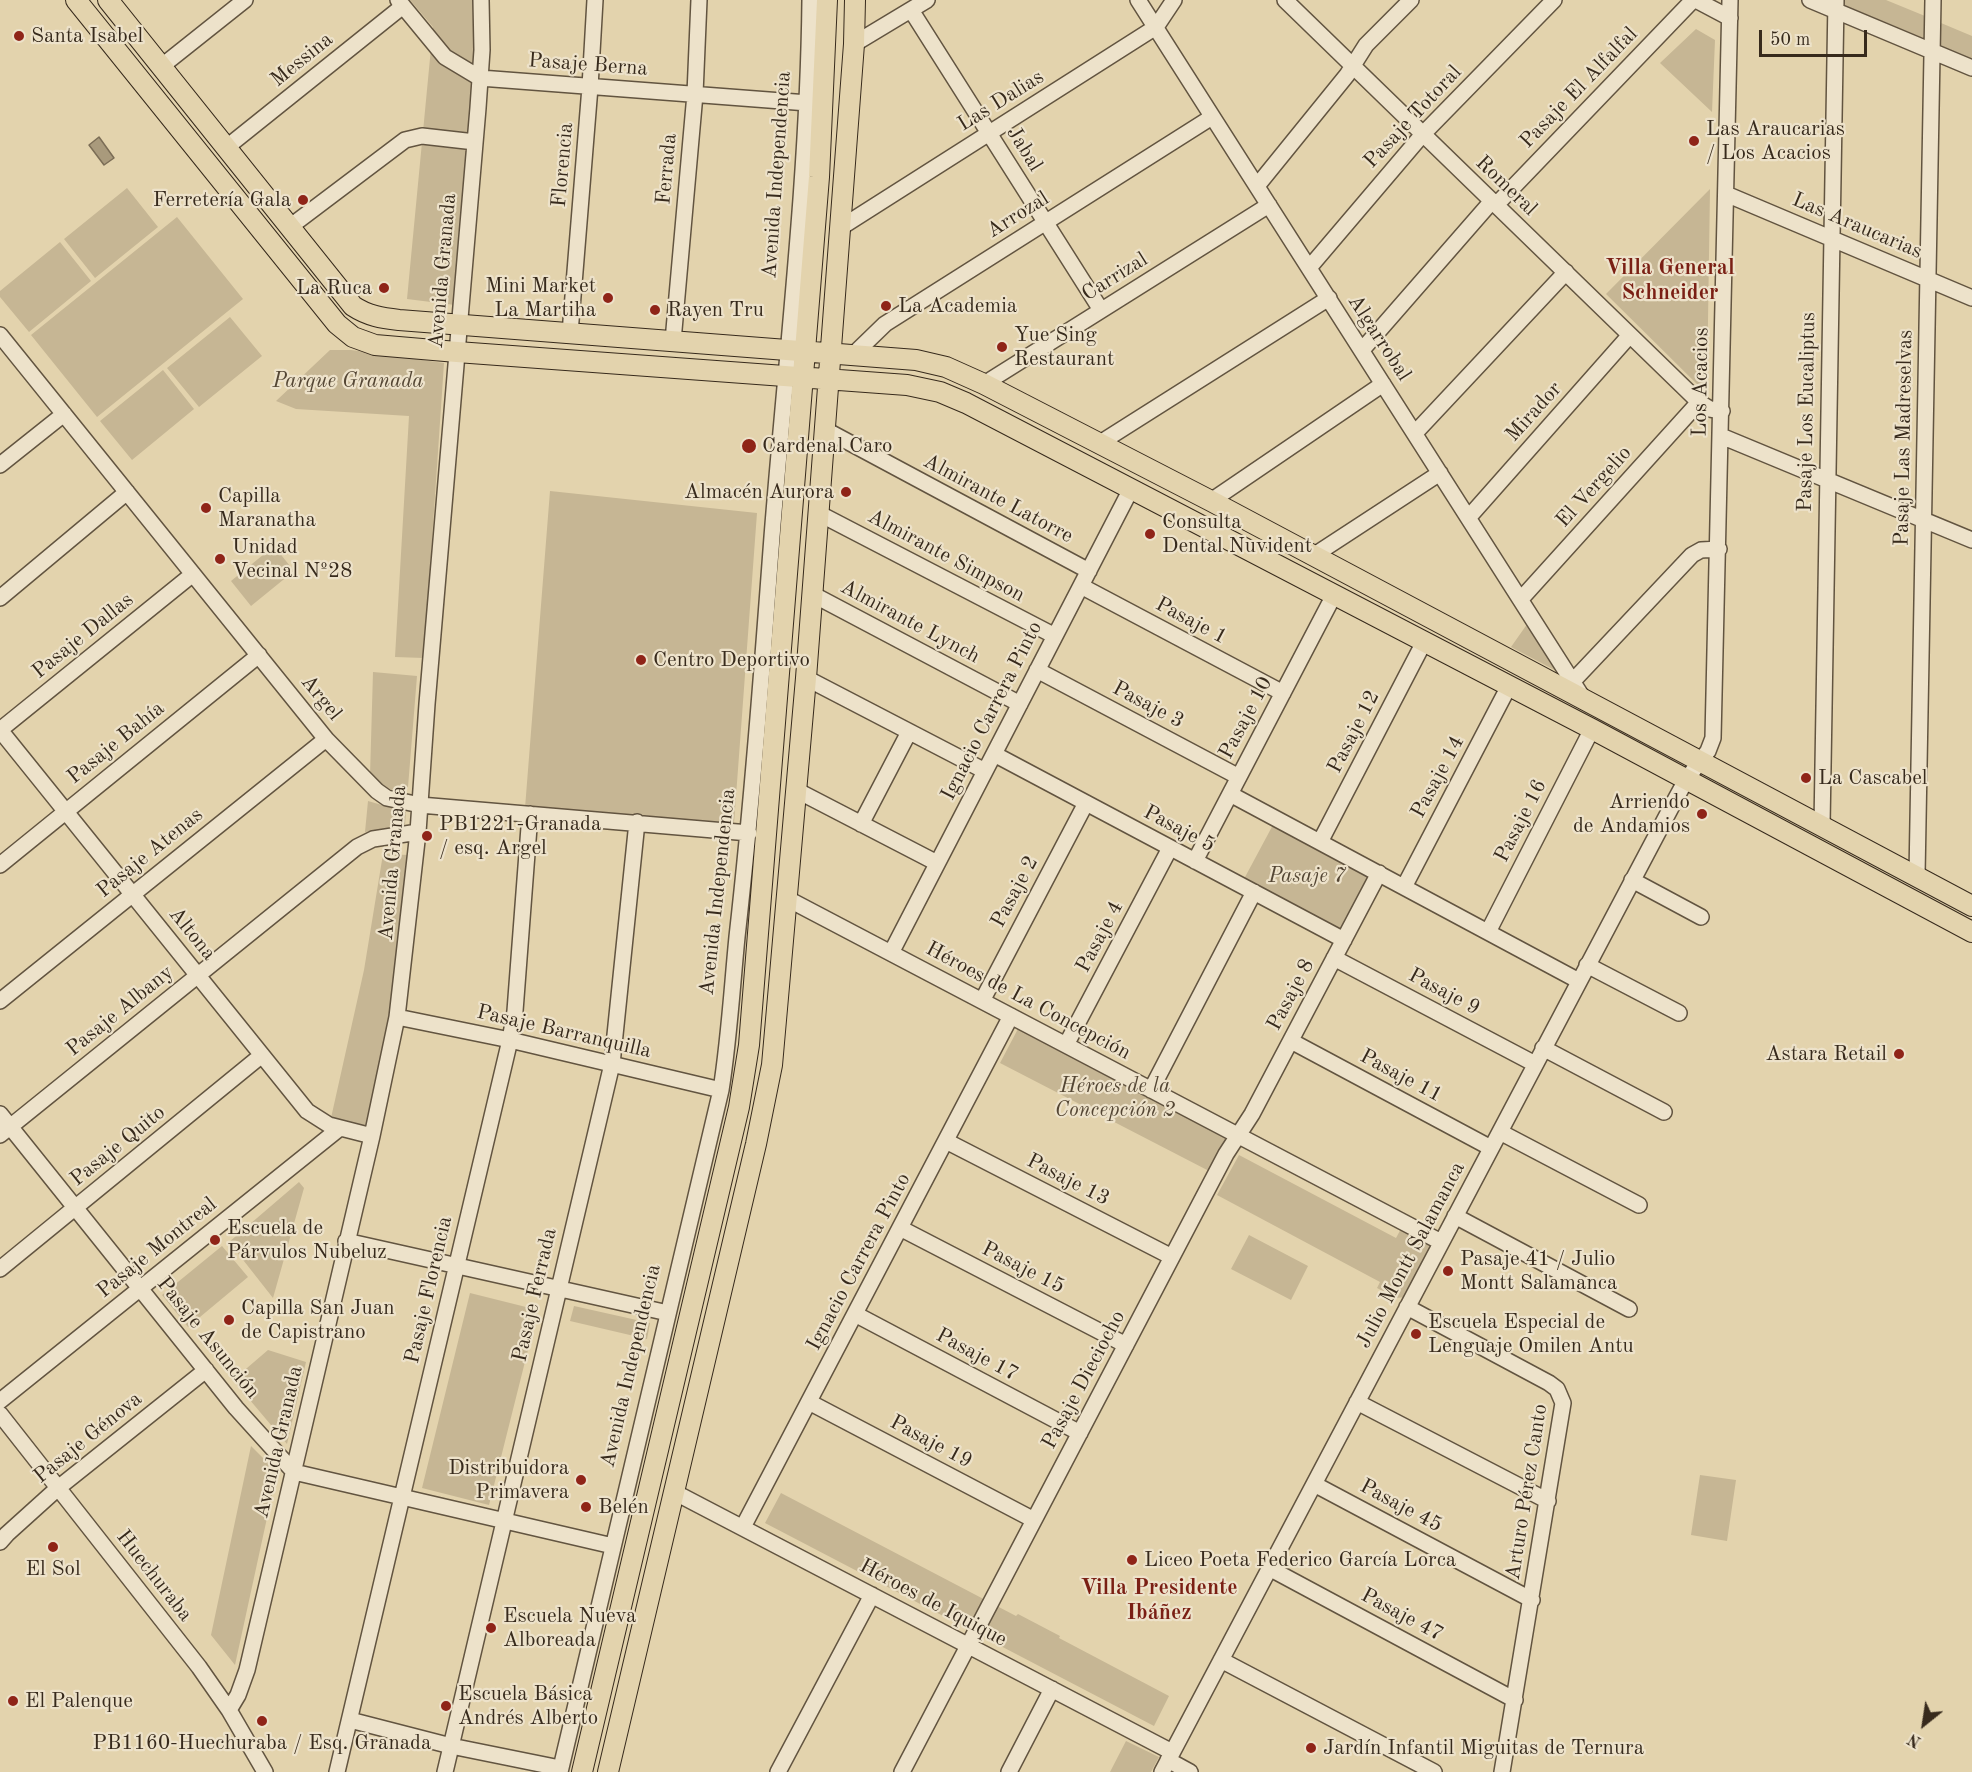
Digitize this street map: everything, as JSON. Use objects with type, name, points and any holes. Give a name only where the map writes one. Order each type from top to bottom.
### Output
[{"type":"main road","points":[[76,0],[344,331],[364,342],[375,345],[457,352],[907,385],[940,392],[966,403],[1592,729],[1972,932]]},
{"type":"main road","points":[[108,0],[353,306],[362,312],[382,318],[460,325],[931,363],[984,384],[1313,556],[1578,690],[1700,760],[1972,906]]},
{"type":"main road","name":"Avenida Independencia","points":[[582,1772],[727,1162],[744,1079],[754,999],[796,351],[819,177],[827,0]]},
{"type":"main road","points":[[608,1772],[767,1093],[775,1037],[831,354],[854,44],[855,0]]},
{"type":"main road","points":[[647,366],[641,353],[643,345],[649,339]]},
{"type":"street","points":[[162,66],[244,0]]},
{"type":"street","name":"Avenida Granada","points":[[229,1710],[238,1695],[247,1670],[372,1136],[397,1017],[418,832],[460,325],[480,78],[481,0]]},
{"type":"street","name":"Florencia","points":[[570,333],[595,0]]},
{"type":"street","name":"Ferrada","points":[[673,341],[695,94],[699,0]]},
{"type":"street","name":"Avenida Independencia","points":[[796,351],[808,103],[810,0]]},
{"type":"street","points":[[854,44],[927,0]]},
{"type":"street","name":"Algarrobal","points":[[1138,0],[1578,690]]},
{"type":"street","name":"Las Dalias","points":[[840,228],[1156,27],[1174,0]]},
{"type":"street","name":"Romeral","points":[[1285,0],[1699,402]]},
{"type":"street","points":[[1257,186],[1347,75],[1366,45],[1411,0]]},
{"type":"street","name":"Pasaje Totoral","points":[[1309,268],[1423,134],[1554,0]]},
{"type":"street","points":[[1694,0],[1730,18]]},
{"type":"street","name":"Pasaje El Alfalfal","points":[[1362,350],[1494,203],[1694,0]]},
{"type":"street","name":"Los Acacios","points":[[1700,760],[1711,744],[1714,733],[1730,0]]},
{"type":"street","points":[[1810,0],[1836,6],[1972,68]]},
{"type":"street","name":"Pasaje Las Madreselvas","points":[[1917,876],[1933,0]]},
{"type":"street","name":"Pasaje Berna","points":[[400,3],[445,57],[480,78],[808,103]]},
{"type":"street","name":"Messina","points":[[227,147],[400,3]]},
{"type":"street","name":"Pasaje Los Eucaliptus","points":[[1822,825],[1836,6]]},
{"type":"street","name":"Jabal","points":[[911,10],[1101,310]]},
{"type":"street","name":"Arrozal","points":[[852,356],[885,324],[1212,117]]},
{"type":"street","points":[[291,226],[405,140],[422,136],[475,142]]},
{"type":"street","name":"Las Araucarias","points":[[1726,194],[1972,298]]},
{"type":"street","name":"Carrizal","points":[[984,384],[1269,205]]},
{"type":"street","points":[[1415,433],[1566,272]]},
{"type":"street","points":[[1100,443],[1329,298]]},
{"type":"street","name":"Argel","points":[[0,335],[326,739],[377,792],[387,798],[420,805],[749,833]]},
{"type":"street","name":"Mirador","points":[[1469,517],[1630,335]]},
{"type":"street","name":"Avenida Independencia","points":[[560,1770],[721,1090],[794,377]]},
{"type":"street","points":[[1211,501],[1383,384]]},
{"type":"street","points":[[1699,402],[1710,409],[1722,411]]},
{"type":"street","name":"El Vergelio","points":[[1521,599],[1699,402]]},
{"type":"street","points":[[0,465],[64,414]]},
{"type":"street","name":"Almirante Latorre","points":[[824,429],[1089,571]]},
{"type":"street","points":[[1721,436],[1972,540]]},
{"type":"street","points":[[1313,556],[1440,473]]},
{"type":"street","name":"Ignacio Carrera Pinto","points":[[891,953],[1131,489]]},
{"type":"street","points":[[0,598],[127,492]]},
{"type":"street","name":"Almirante Simpson","points":[[818,513],[1055,636]]},
{"type":"street","points":[[1578,690],[1692,555],[1701,550],[1719,549]]},
{"type":"street","name":"Pasaje Dallas","points":[[0,730],[193,574]]},
{"type":"street","name":"Pasaje 1","points":[[1081,586],[1283,693]]},
{"type":"street","name":"Almirante Lynch","points":[[812,594],[1020,704]]},
{"type":"street","name":"Pasaje 10","points":[[1195,861],[1334,595]]},
{"type":"street","name":"Pasaje 12","points":[[1320,842],[1424,642]]},
{"type":"street","name":"Pasaje Bahía","points":[[0,865],[258,655]]},
{"type":"street","name":"Pasaje 3","points":[[1037,670],[1239,777]]},
{"type":"street","points":[[806,678],[985,771]]},
{"type":"street","name":"Pasaje 14","points":[[1404,887],[1509,686]]},
{"type":"street","name":"Pasaje 16","points":[[1488,932],[1592,729]]},
{"type":"street","name":"Altona","points":[[0,730],[307,1111],[321,1122],[372,1136]]},
{"type":"street","points":[[861,824],[909,732]]},
{"type":"street","name":"Pasaje Atenas","points":[[0,1000],[326,739]]},
{"type":"street","name":"Pasaje 5","points":[[994,754],[1344,940]]},
{"type":"street","name":"Julio Montt Salamanca","points":[[1167,1761],[1587,966],[1639,884],[1686,780],[1700,760]]},
{"type":"street","points":[[796,790],[937,863]]},
{"type":"street","points":[[1230,794],[1579,981]]},
{"type":"street","name":"Pasaje 2","points":[[982,1001],[1086,803]]},
{"type":"street","name":"Pasaje Florencia","points":[[337,1772],[510,1040],[515,1011],[531,814]]},
{"type":"street","name":"Pasaje Ferrada","points":[[445,1772],[612,1064],[637,822]]},
{"type":"street","name":"Pasaje Albany","points":[[5,1130],[357,847],[373,839],[418,832]]},
{"type":"street","name":"Pasaje 4","points":[[1066,1045],[1170,848]]},
{"type":"street","name":"Pasaje 8","points":[[1238,1136],[1252,1114],[1379,873]]},
{"type":"street","points":[[1639,884],[1701,917]]},
{"type":"street","points":[[1151,1090],[1254,892]]},
{"type":"street","name":"Héroes de La Concepción","points":[[786,898],[1441,1242]]},
{"type":"street","name":"Pasaje 9","points":[[1334,958],[1535,1064]]},
{"type":"street","points":[[1587,966],[1679,1013]]},
{"type":"street","name":"Ignacio Carrera Pinto","points":[[743,1527],[1011,1016]]},
{"type":"street","name":"Pasaje Barranquilla","points":[[397,1017],[510,1040],[721,1090]]},
{"type":"street","name":"Pasaje 11","points":[[1291,1041],[1491,1148]]},
{"type":"street","points":[[1544,1048],[1664,1112]]},
{"type":"street","name":"Pasaje Quito","points":[[0,1269],[262,1055]]},
{"type":"street","name":"Pasaje Asunción","points":[[0,1114],[5,1130],[75,1207],[243,1416],[294,1472]]},
{"type":"street","name":"Pasaje Montreal","points":[[0,1401],[340,1128]]},
{"type":"street","points":[[1500,1132],[1639,1205]]},
{"type":"street","name":"Pasaje Dieciocho","points":[[902,1772],[1226,1154],[1238,1136]]},
{"type":"street","name":"Pasaje 13","points":[[946,1141],[1172,1257]]},
{"type":"street","points":[[1455,1216],[1629,1309]]},
{"type":"street","name":"Pasaje 15","points":[[900,1228],[1126,1345]]},
{"type":"street","points":[[346,1241],[668,1313]]},
{"type":"street","name":"Arturo Pérez Canto","points":[[1407,1307],[1557,1389],[1562,1398],[1563,1408],[1502,1772]]},
{"type":"street","name":"Pasaje 17","points":[[855,1314],[1080,1433]]},
{"type":"street","name":"Pasaje Génova","points":[[0,1542],[58,1488],[206,1370]]},
{"type":"street","points":[[1357,1401],[1548,1501]]},
{"type":"street","name":"Pasaje 19","points":[[808,1402],[1034,1520]]},
{"type":"street","name":"Huechuraba","points":[[0,1414],[199,1667],[229,1710],[265,1772]]},
{"type":"street","points":[[294,1472],[613,1546]]},
{"type":"street","name":"Pasaje 45","points":[[1314,1484],[1532,1600]]},
{"type":"street","name":"Héroes de Iquique","points":[[674,1492],[1052,1689],[1167,1761],[1190,1772]]},
{"type":"street","name":"Pasaje 47","points":[[1269,1568],[1515,1700]]},
{"type":"street","points":[[778,1772],[872,1595]]},
{"type":"street","points":[[1221,1660],[1434,1772]]},
{"type":"street","points":[[1010,1772],[1052,1689]]},
{"type":"street","points":[[350,1720],[451,1746],[560,1770]]},
{"type":"green space","points":[[410,0],[477,0],[476,61],[455,305],[407,299],[433,27]]},
{"type":"green space","points":[[1844,0],[1886,0],[1925,16],[1926,39],[1844,5]]},
{"type":"green space","points":[[1941,23],[1972,36],[1972,59],[1941,46]]},
{"type":"green space","points":[[1696,29],[1715,40],[1712,112],[1660,63]]},
{"type":"green space","points":[[127,188],[158,227],[95,278],[64,239]]},
{"type":"green space","points":[[1710,189],[1707,386],[1703,390],[1606,294]]},
{"type":"green space","points":[[177,217],[243,299],[97,417],[31,335]]},
{"type":"green space","points":[[60,242],[91,281],[29,332],[0,297],[0,291]]},
{"type":"green space","points":[[230,317],[262,356],[199,407],[167,368]]},
{"type":"green space","name":"Parque Granada","points":[[330,350],[351,350],[444,363],[424,658],[395,657],[409,416],[296,409],[276,401]]},
{"type":"green space","points":[[163,370],[194,409],[132,460],[100,421]]},
{"type":"green space","name":"Centro Deportivo","points":[[550,491],[757,513],[734,823],[525,808]]},
{"type":"green space","points":[[274,546],[294,571],[251,606],[231,581]]},
{"type":"green space","points":[[1530,620],[1564,675],[1511,647]]},
{"type":"green space","points":[[373,672],[417,676],[408,787],[402,789],[388,788],[370,776]]},
{"type":"green space","points":[[368,801],[406,812],[405,825],[365,832]]},
{"type":"green space","name":"Pasaje 7","points":[[1274,823],[1370,874],[1339,930],[1244,879]]},
{"type":"green space","points":[[383,854],[409,855],[391,1014],[368,1127],[331,1118],[364,970]]},
{"type":"green space","name":"Héroes de la Concepción 2","points":[[1020,1025],[1231,1133],[1211,1172],[1000,1063]]},
{"type":"green space","points":[[1239,1155],[1396,1238],[1402,1227],[1430,1242],[1430,1252],[1406,1297],[1396,1298],[1377,1288],[1380,1282],[1217,1195]]},
{"type":"green space","points":[[299,1182],[304,1188],[273,1298],[229,1242]]},
{"type":"green space","points":[[1249,1235],[1308,1266],[1291,1300],[1231,1269]]},
{"type":"green space","points":[[222,1246],[248,1277],[188,1327],[162,1295]]},
{"type":"green space","points":[[470,1293],[538,1310],[489,1505],[422,1488]]},
{"type":"green space","points":[[574,1306],[650,1323],[647,1339],[570,1321]]},
{"type":"green space","points":[[268,1350],[306,1362],[287,1444],[233,1380]]},
{"type":"green space","points":[[251,1446],[277,1472],[235,1665],[211,1635]]},
{"type":"green space","points":[[1700,1475],[1736,1480],[1727,1541],[1691,1535]]},
{"type":"green space","points":[[781,1493],[1016,1616],[1018,1614],[1169,1696],[1154,1726],[765,1523]]},
{"type":"green space","points":[[1126,1741],[1159,1757],[1151,1772],[1110,1772]]},
{"type":"shaded area","points":[[99,137],[114,158],[104,165],[89,145]]},
{"type":"place","name":"Santa Isabel","points":[[19,36]]},
{"type":"place","name":"Las Araucarias / Los Acacios","points":[[1694,141]]},
{"type":"place","name":"Ferretería Gala","points":[[303,200]]},
{"type":"place","name":"La Ruca","points":[[384,288]]},
{"type":"place","name":"Mini Market La Martiha","points":[[608,298]]},
{"type":"place","name":"La Academia","points":[[886,306]]},
{"type":"place","name":"Rayen Tru","points":[[655,310]]},
{"type":"place","name":"Yue Sing Restaurant","points":[[1002,347]]},
{"type":"place","name":"Cardenal Caro","points":[[749,446]]},
{"type":"place","name":"Almacén Aurora","points":[[846,492]]},
{"type":"place","name":"Capilla Maranatha","points":[[206,508]]},
{"type":"place","name":"Consulta Dental Nuvident","points":[[1150,534]]},
{"type":"place","name":"Unidad Vecinal Nº28","points":[[220,559]]},
{"type":"place","name":"Centro Deportivo","points":[[641,660]]},
{"type":"place","name":"La Cascabel","points":[[1806,778]]},
{"type":"place","name":"Arriendo de Andamios","points":[[1702,814]]},
{"type":"place","name":"PB1221-Granada / esq. Argel","points":[[427,836]]},
{"type":"place","name":"Astara Retail","points":[[1899,1054]]},
{"type":"place","name":"Escuela de Párvulos Nubeluz","points":[[215,1240]]},
{"type":"place","name":"Pasaje 41 / Julio Montt Salamanca","points":[[1448,1271]]},
{"type":"place","name":"Capilla San Juan de Capistrano","points":[[229,1320]]},
{"type":"place","name":"Escuela Especial de Lenguaje Omilen Antu","points":[[1416,1334]]},
{"type":"place","name":"Distribuidora Primavera","points":[[581,1480]]},
{"type":"place","name":"Belén","points":[[586,1507]]},
{"type":"place","name":"El Sol","points":[[53,1547]]},
{"type":"place","name":"Liceo Poeta Federico García Lorca","points":[[1132,1560]]},
{"type":"place","name":"Escuela Nueva Alboreada","points":[[491,1628]]},
{"type":"place","name":"El Palenque","points":[[13,1701]]},
{"type":"place","name":"Escuela Básica Andrés Alberto","points":[[446,1706]]},
{"type":"place","name":"PB1160-Huechuraba / Esq. Granada","points":[[262,1721]]},
{"type":"place","name":"Jardín Infantil Miguitas de Ternura","points":[[1311,1748]]},
{"type":"district","name":"Villa General Schneider","points":[[1670,280]]},
{"type":"district","name":"Villa Presidente Ibáñez","points":[[1159,1601]]}]
